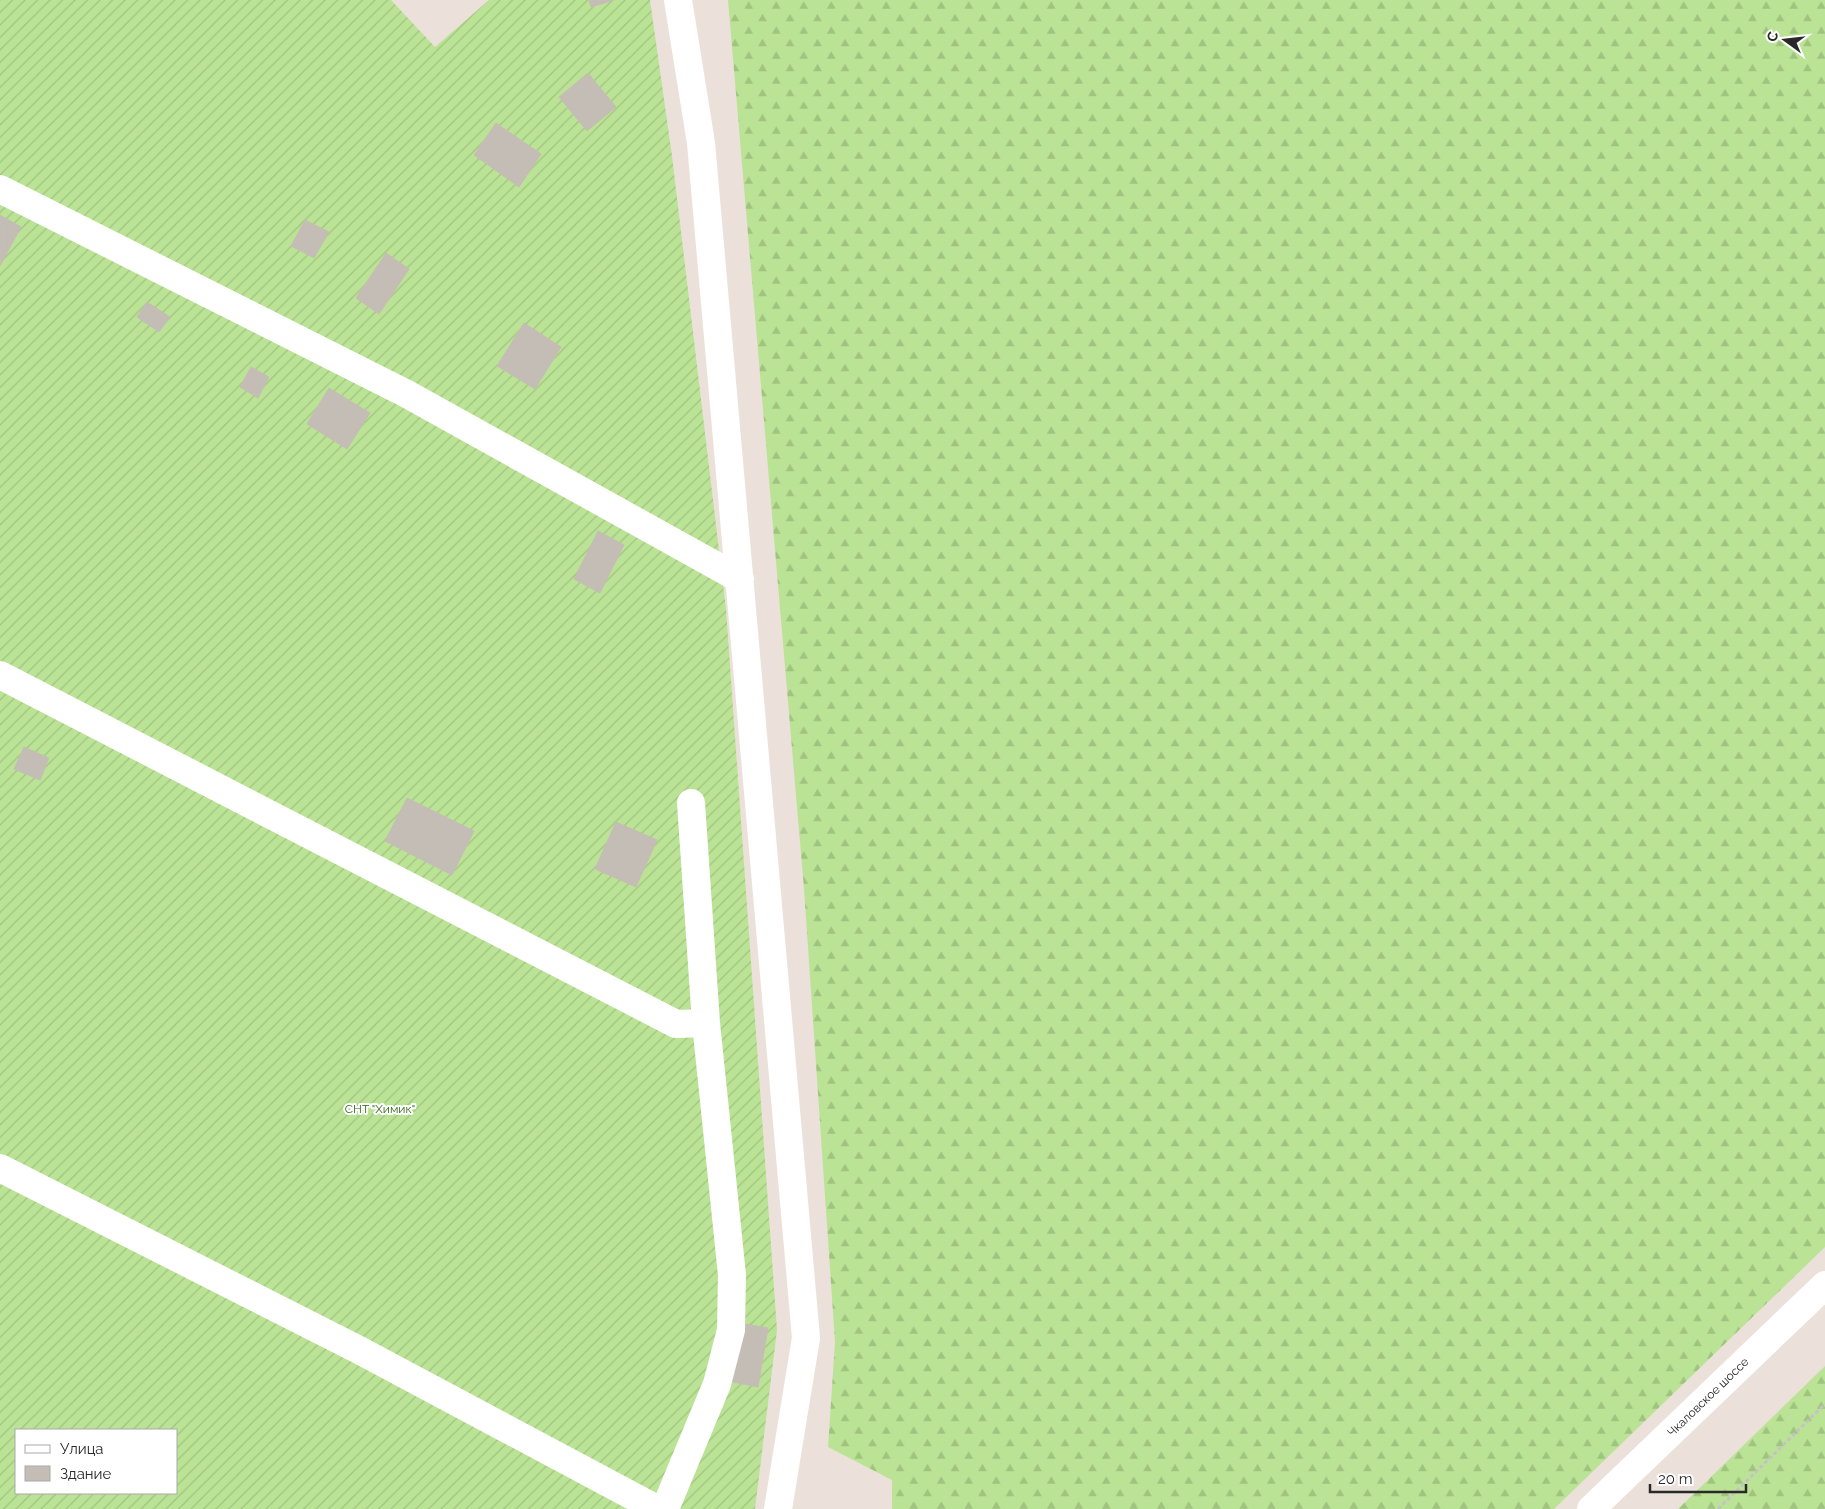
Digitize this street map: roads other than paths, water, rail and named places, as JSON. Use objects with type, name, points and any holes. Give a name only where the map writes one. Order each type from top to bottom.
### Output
[{"type":"street","points":[[678,0],[701,143],[806,1338],[778,1509]]},
{"type":"street","points":[[0,189],[407,394],[740,579]]},
{"type":"street","points":[[0,675],[676,1024],[706,1023]]},
{"type":"street","points":[[664,1509],[717,1384],[731,1330],[732,1275],[706,1023],[691,803]]},
{"type":"street","points":[[0,1168],[359,1350],[657,1509]]},
{"type":"street","name":"Чкаловское шоссе","points":[[1591,1509],[1825,1285]]},
{"type":"park label","name":"СНТ \"Химик\"","points":[[380,1109]]}]
